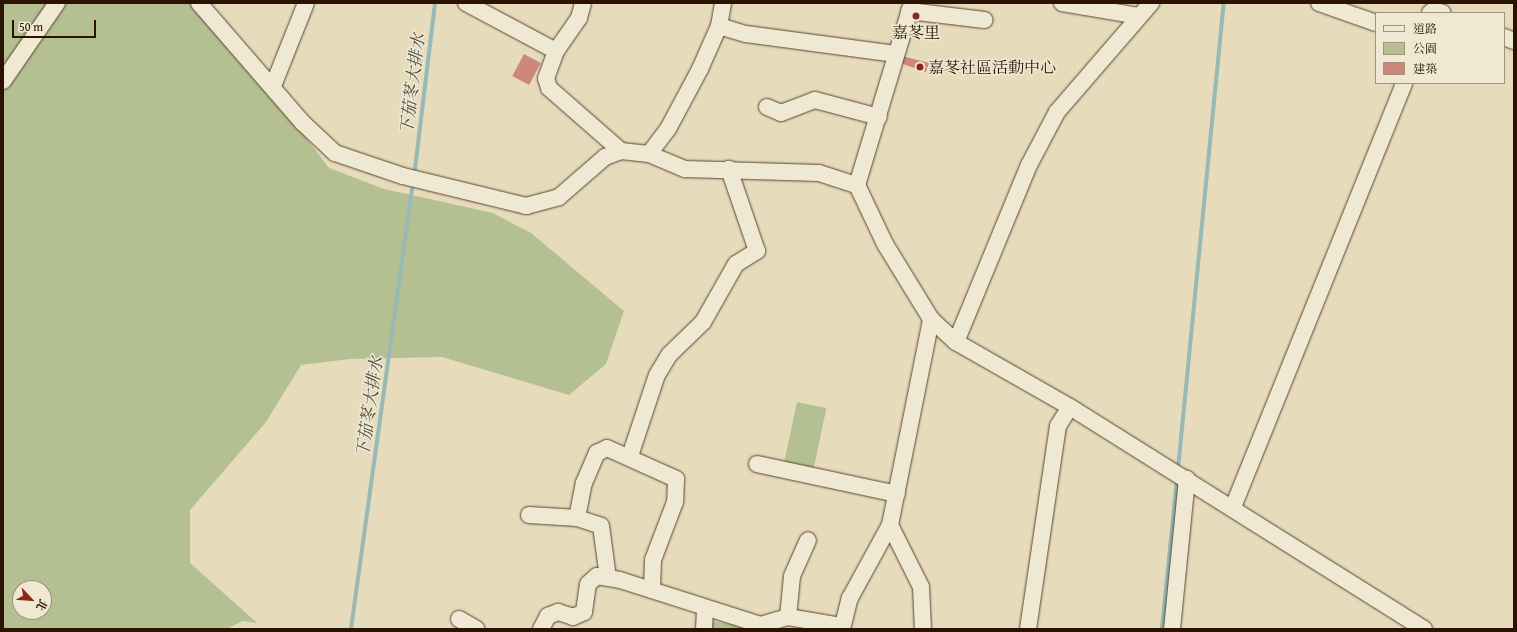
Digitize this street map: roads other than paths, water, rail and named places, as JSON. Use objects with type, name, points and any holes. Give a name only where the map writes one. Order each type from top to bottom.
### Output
[{"type":"street","points":[[3,81],[57,3]]},
{"type":"street","points":[[199,3],[273,86],[303,123],[335,153],[403,176],[526,206],[545,203],[559,197],[605,157],[622,151],[649,154],[684,169],[819,173],[857,185]]},
{"type":"street","points":[[273,86],[306,3]]},
{"type":"street","points":[[466,3],[556,51]]},
{"type":"street","points":[[583,3],[579,18],[556,51],[546,78],[549,88],[622,151]]},
{"type":"street","points":[[649,154],[668,130],[719,26],[724,3]]},
{"type":"street","points":[[1062,3],[1138,16]]},
{"type":"street","points":[[956,342],[1030,165],[1057,112],[1138,16],[1151,3]]},
{"type":"street","points":[[1319,3],[1375,23]]},
{"type":"street","points":[[984,20],[911,7],[896,54],[879,117],[857,185],[885,244],[931,319],[956,342],[1070,407],[1232,507],[1424,629]]},
{"type":"street","points":[[719,26],[746,34],[896,54]]},
{"type":"street","points":[[1232,507],[1404,84]]},
{"type":"street","points":[[767,107],[781,113],[815,100],[879,117]]},
{"type":"street","points":[[630,456],[657,375],[669,355],[704,322],[736,264],[757,251],[729,170]]},
{"type":"street","points":[[541,629],[548,616],[558,612],[573,617],[584,612],[588,584],[597,576],[652,590],[705,609],[761,624],[788,617],[842,627],[850,598],[890,524],[931,319]]},
{"type":"street","points":[[1028,629],[1058,426],[1070,407]]},
{"type":"street","points":[[577,518],[584,483],[598,453],[607,448],[630,456],[676,479],[674,502],[653,560],[652,590]]},
{"type":"street","points":[[757,464],[897,494]]},
{"type":"street","points":[[1172,629],[1187,479]]},
{"type":"street","points":[[529,515],[577,518],[601,526],[605,532],[608,578]]},
{"type":"street","points":[[890,524],[921,587],[923,629]]},
{"type":"street","points":[[788,617],[792,576],[808,540]]},
{"type":"street","points":[[704,629],[705,609]]},
{"type":"street","points":[[459,619],[476,629]]},
{"type":"waterway","name":"下茄苳大排水","points":[[415,169],[435,3]]},
{"type":"waterway","points":[[1178,469],[1224,3]]},
{"type":"waterway","name":"下茄苳大排水","points":[[351,629],[412,189]]},
{"type":"waterway","points":[[1162,629],[1177,479]]},
{"type":"place","name":"嘉苳里","points":[[916,16]]},
{"type":"place","name":"嘉苳社區活動中心","points":[[920,67]]}]
